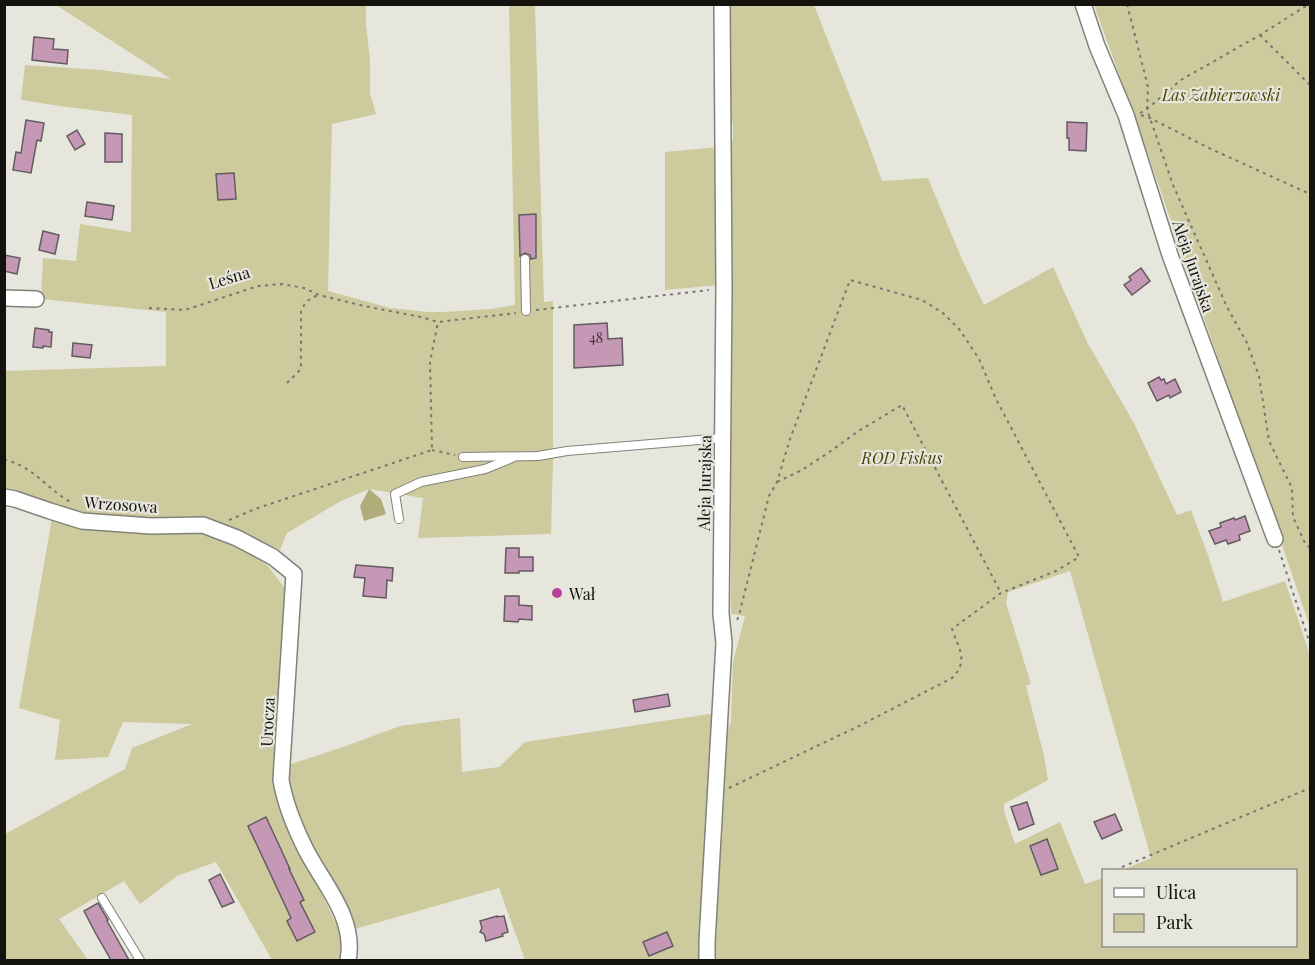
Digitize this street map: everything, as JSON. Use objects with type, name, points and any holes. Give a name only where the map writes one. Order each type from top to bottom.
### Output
[{"type":"street","name":"Aleja Jurajska","points":[[707,960],[724,644],[721,614],[724,288],[722,4]]},
{"type":"street","name":"Aleja Jurajska","points":[[1083,4],[1097,46],[1126,115],[1170,255],[1275,539]]},
{"type":"street","points":[[4,298],[36,299]]},
{"type":"street","name":"Wrzosowa","points":[[4,497],[82,521],[203,525]]},
{"type":"street","name":"Urocza","points":[[203,525],[237,538],[264,552],[294,574],[281,780],[284,797],[305,849],[344,917],[349,936],[348,960]]},
{"type":"lane","points":[[525,259],[526,311]]},
{"type":"lane","points":[[463,457],[538,456],[567,451],[723,438]]},
{"type":"lane","points":[[399,519],[395,494],[422,482],[485,469],[516,456]]},
{"type":"lane","points":[[102,898],[140,960]]},
{"type":"path","points":[[1127,4],[1148,87],[1147,109],[1150,118],[1173,184],[1227,308],[1247,343],[1259,376],[1269,441],[1292,488],[1293,517],[1305,543],[1311,548]]},
{"type":"path","points":[[1147,109],[1181,80],[1309,4]]},
{"type":"path","points":[[1260,35],[1311,85]]},
{"type":"path","points":[[1139,114],[1311,194]]},
{"type":"path","points":[[715,794],[851,730],[952,678],[960,670],[962,657],[952,629],[1001,593],[1056,571],[1078,557],[996,399],[979,359],[960,330],[943,313],[922,300],[850,280],[790,439],[777,482],[769,496],[739,615],[730,637],[724,644]]},
{"type":"path","name":"Leśna","points":[[149,308],[185,310],[258,286],[282,284],[303,288],[319,295],[310,298],[302,311],[301,369],[287,383]]},
{"type":"path","points":[[432,450],[430,362],[438,322]]},
{"type":"path","points":[[777,482],[802,470],[857,432],[902,405],[1001,593]]},
{"type":"path","points":[[224,521],[432,450],[463,457]]},
{"type":"path","points":[[4,460],[25,467],[63,498],[80,507]]},
{"type":"path","points":[[1275,539],[1311,644]]},
{"type":"path","points":[[1117,869],[1311,788]]},
{"type":"green space","points":[[56,5],[366,5],[370,93],[376,114],[332,124],[328,291],[390,308],[443,312],[515,305],[509,5],[535,5],[544,302],[553,301],[551,534],[418,538],[423,498],[369,489],[339,502],[287,533],[280,550],[238,532],[84,517],[5,492],[4,371],[166,366],[166,312],[41,299],[43,258],[76,261],[80,224],[131,232],[132,115],[21,100],[25,65],[101,70],[171,79]]},
{"type":"green space","name":"ROD Fiskus","points":[[730,5],[814,5],[882,181],[928,178],[984,305],[1053,267],[1088,344],[1134,423],[1177,515],[1191,510],[1223,602],[1285,581],[1310,655],[1310,960],[715,960],[726,733],[731,722],[733,662],[745,616],[731,614],[731,271],[728,146],[733,140],[733,124],[727,118]],"holes":[[[1070,571],[1151,858],[1124,869],[1297,869],[1297,947],[1102,947],[1102,878],[1085,884],[1060,822],[1015,844],[1004,811],[1004,804],[1048,780],[1026,686],[1031,684],[1006,603],[1008,592]]]},
{"type":"green space","name":"Las Zabierzowski","points":[[1094,5],[1310,5],[1310,627],[1149,157]]},
{"type":"green space","points":[[719,147],[719,285],[665,290],[665,152]]},
{"type":"green space","points":[[52,518],[205,529],[248,551],[268,566],[289,594],[285,819],[345,942],[341,960],[272,960],[216,862],[177,876],[140,904],[124,881],[59,919],[88,960],[5,960],[5,834],[125,769],[132,748],[192,724],[123,722],[108,757],[55,760],[60,720],[19,708]]},
{"type":"green space","points":[[716,713],[704,960],[525,960],[499,888],[351,930],[292,804],[285,766],[400,726],[460,718],[462,772],[499,767],[525,742]]},
{"type":"shaded area","points":[[369,489],[381,499],[386,514],[364,521],[360,506]]},
{"type":"building","points":[[34,37],[54,39],[53,49],[68,50],[67,64],[32,60]]},
{"type":"building","points":[[26,120],[44,123],[41,141],[37,140],[31,173],[13,170],[16,152],[21,153]]},
{"type":"building","points":[[1067,122],[1087,123],[1086,151],[1069,150]]},
{"type":"building","points":[[77,130],[85,144],[75,150],[67,136]]},
{"type":"building","points":[[105,133],[122,134],[122,162],[105,162]]},
{"type":"building","points":[[234,173],[236,199],[218,200],[216,174]]},
{"type":"building","points":[[87,202],[114,206],[112,220],[85,216]]},
{"type":"building","points":[[536,214],[536,258],[531,259],[530,255],[525,253],[520,256],[519,215]]},
{"type":"building","points":[[43,231],[59,235],[55,254],[39,250]]},
{"type":"building","points":[[4,255],[20,258],[17,274],[4,271]]},
{"type":"building","points":[[1141,268],[1150,281],[1132,295],[1124,285],[1131,280],[1129,277]]},
{"type":"building","points":[[607,323],[608,339],[622,338],[623,365],[574,368],[574,325]]},
{"type":"building","points":[[35,328],[52,332],[51,347],[33,347]]},
{"type":"building","points":[[73,343],[92,345],[90,358],[72,356]]},
{"type":"building","points":[[1159,377],[1161,380],[1164,379],[1166,384],[1175,379],[1181,392],[1157,401],[1148,383]]},
{"type":"building","points":[[1245,516],[1250,531],[1239,535],[1240,540],[1228,544],[1226,540],[1215,544],[1209,531],[1221,527],[1220,523]]},
{"type":"building","points":[[506,548],[519,548],[519,557],[533,557],[533,571],[505,573]]},
{"type":"building","points":[[356,565],[393,568],[392,581],[387,580],[386,598],[363,596],[365,578],[354,577]]},
{"type":"building","points":[[505,596],[519,596],[519,605],[532,606],[532,620],[504,621]]},
{"type":"building","points":[[668,694],[670,706],[635,712],[633,700]]},
{"type":"building","points":[[1027,802],[1034,824],[1019,830],[1011,807]]},
{"type":"building","points":[[1115,814],[1122,830],[1102,839],[1094,822]]},
{"type":"building","points":[[266,817],[304,900],[300,902],[315,932],[297,941],[287,921],[291,918],[248,826]]},
{"type":"building","points":[[1047,839],[1058,869],[1041,875],[1030,846]]},
{"type":"building","points":[[220,874],[234,902],[222,907],[209,880]]},
{"type":"building","points":[[98,903],[129,960],[111,960],[96,934],[84,911]]},
{"type":"building","points":[[504,916],[508,932],[502,934],[503,936],[486,941],[484,934],[480,932],[482,928],[480,921]]},
{"type":"building","points":[[667,932],[673,946],[649,956],[643,942]]},
{"type":"place","name":"Wał","points":[[557,593]]}]
